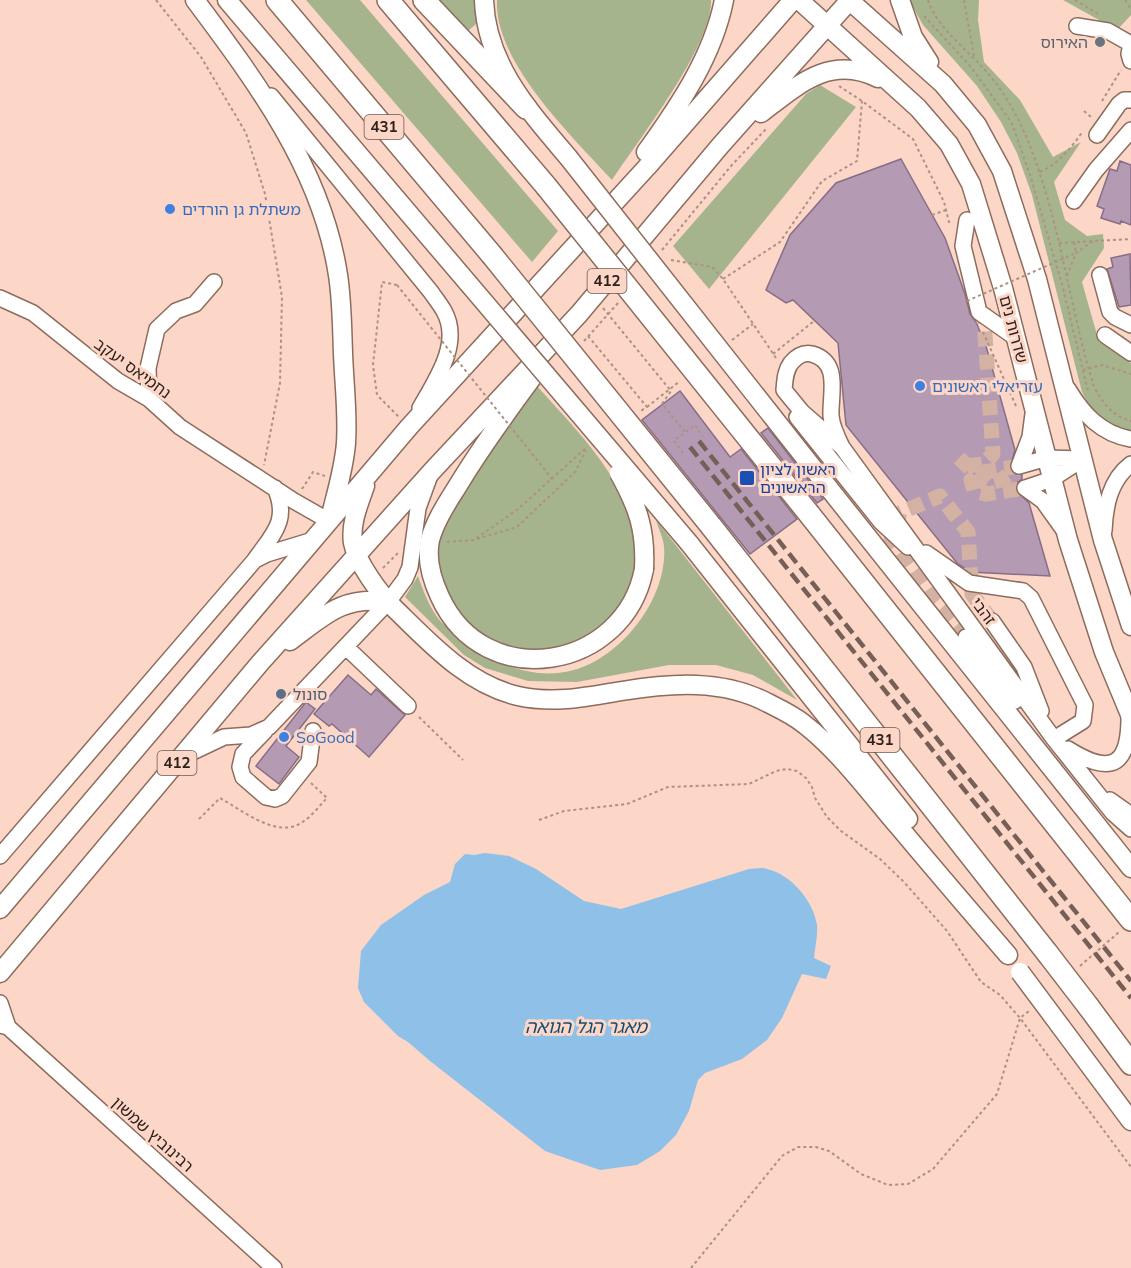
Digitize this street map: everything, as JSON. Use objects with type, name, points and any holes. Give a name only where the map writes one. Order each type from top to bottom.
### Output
[{"type":"highway","name":"431","points":[[277,0],[491,254],[711,526],[1048,954],[1131,1064]]},
{"type":"highway","points":[[388,0],[546,186],[1131,920]]},
{"type":"highway","points":[[424,0],[526,108]]},
{"type":"main road","points":[[195,0],[222,35],[282,124],[313,185],[327,227],[338,275],[346,402],[346,444],[329,521]]},
{"type":"main road","points":[[227,0],[689,543],[917,831],[1131,1121]]},
{"type":"main road","points":[[484,0],[488,35],[505,74],[526,108],[568,157],[1131,868]]},
{"type":"main road","points":[[600,218],[658,136],[695,76],[719,24],[724,0]]},
{"type":"main road","name":"412","points":[[0,909],[8,894],[409,427],[600,218],[793,0]]},
{"type":"main road","name":"שדרות נים","points":[[799,0],[918,108],[949,144],[971,184],[1000,277],[1068,540],[1104,652],[1130,715]]},
{"type":"main road","name":"412","points":[[0,973],[260,663],[433,470],[579,314],[720,146],[850,0]]},
{"type":"main road","name":"שדרות נים","points":[[850,0],[943,84],[977,125],[1002,171],[1036,279],[1103,540],[1131,626]]},
{"type":"main road","points":[[900,0],[913,37],[943,84]]},
{"type":"main road","points":[[720,146],[797,86],[819,74],[836,69],[851,69],[864,71],[892,85]]},
{"type":"main road","points":[[561,391],[603,449],[631,495],[643,529],[644,569],[636,597],[619,621],[605,634],[565,655],[535,660],[513,658],[493,652],[473,640],[445,609],[436,590],[429,566],[430,540],[444,507],[483,445],[579,314]]},
{"type":"main road","points":[[370,474],[356,512],[353,528],[353,543],[357,555],[388,602],[454,664],[495,688],[517,696],[541,700],[562,700],[687,684],[720,686],[750,695],[789,714],[804,724],[848,768],[1008,955]]},
{"type":"main road","points":[[260,663],[338,607],[363,600],[388,602]]},
{"type":"street","points":[[1077,26],[1108,32],[1131,44],[1127,65]]},
{"type":"street","points":[[222,35],[445,312],[450,327],[445,364],[409,427]]},
{"type":"street","points":[[1097,135],[1119,104],[1124,100],[1131,100]]},
{"type":"street","points":[[1074,201],[1096,170],[1131,130]]},
{"type":"street","points":[[971,184],[963,246],[979,312],[1016,338]]},
{"type":"street","points":[[967,220],[983,296]]},
{"type":"street","points":[[1100,275],[1110,312],[1131,325]]},
{"type":"street","points":[[149,399],[148,368],[158,329],[176,311],[195,304],[214,282]]},
{"type":"street","name":"נחמיאס יעקב","points":[[0,297],[33,313],[118,381],[149,399],[180,427],[329,521]]},
{"type":"street","points":[[1105,335],[1131,353]]},
{"type":"street","points":[[842,447],[834,429],[831,414],[834,380],[822,360],[808,353],[800,354],[785,373],[784,390],[794,413],[881,522],[931,568]]},
{"type":"street","points":[[1063,381],[1081,410],[1094,423],[1109,433],[1131,439]]},
{"type":"street","points":[[784,390],[801,412],[842,447]]},
{"type":"street","points":[[1033,401],[1032,428],[1019,466],[1047,458],[1083,459]]},
{"type":"street","name":"זהבי","points":[[842,447],[1053,737],[1113,813],[1131,830]]},
{"type":"street","points":[[1068,540],[1043,501],[1025,488],[1052,479],[1083,459]]},
{"type":"street","points":[[1103,540],[1107,504],[1112,488],[1120,474],[1131,464]]},
{"type":"street","points":[[313,731],[309,762],[282,796],[274,799],[266,796],[243,777],[240,767],[243,754],[388,602],[405,579],[410,567],[418,507],[433,470]]},
{"type":"street","points":[[0,856],[254,561],[281,520],[281,504],[275,488]]},
{"type":"street","points":[[254,561],[267,554],[315,539]]},
{"type":"street","points":[[915,545],[969,583],[1023,591],[1031,598],[1085,705],[1083,721],[1053,737]]},
{"type":"street","points":[[993,621],[1024,667],[1053,737],[1092,763],[1110,764],[1117,760],[1123,751],[1128,735],[1130,715]]},
{"type":"street","points":[[966,637],[1034,724],[1068,756]]},
{"type":"street","points":[[346,646],[408,706]]},
{"type":"street","points":[[182,757],[224,737],[251,735],[268,728]]},
{"type":"street","name":"זהבי","points":[[1100,794],[1131,815]]},
{"type":"street","points":[[0,973],[0,981]]},
{"type":"street","name":"רבינוביץ שמשון","points":[[0,1003],[4,1026],[274,1268]]},
{"type":"path","points":[[156,0],[201,57],[246,133],[265,194],[282,297],[280,383],[266,461],[259,477]]},
{"type":"path","points":[[928,0],[939,21],[1000,88],[1023,130],[1039,172],[1059,243],[1094,387],[1101,400],[1119,417],[1131,421]]},
{"type":"path","points":[[964,0],[975,59]]},
{"type":"path","points":[[1125,0],[1131,9]]},
{"type":"path","points":[[1097,109],[1127,65]]},
{"type":"path","points":[[723,279],[780,242],[822,182],[857,161],[862,101]]},
{"type":"path","points":[[1039,172],[1049,168],[1078,138],[1091,117],[1084,111]]},
{"type":"path","points":[[932,215],[946,210]]},
{"type":"path","points":[[1059,243],[1131,239]]},
{"type":"path","points":[[967,301],[1076,253],[1093,241]]},
{"type":"path","points":[[1067,276],[1076,253],[1074,242]]},
{"type":"path","points":[[667,260],[712,267],[723,279],[785,373]]},
{"type":"path","points":[[409,427],[377,396],[374,365],[382,282],[397,285],[553,480]]},
{"type":"path","points":[[593,297],[671,391],[662,404],[685,432]]},
{"type":"path","points":[[773,354],[814,321]]},
{"type":"path","points":[[1083,370],[1102,365],[1131,374]]},
{"type":"path","points":[[683,453],[674,441],[685,432],[695,425],[703,437]]},
{"type":"path","points":[[474,540],[517,527],[575,472],[587,447],[553,480],[518,509]]},
{"type":"path","points":[[294,501],[313,472],[339,480]]},
{"type":"path","points":[[408,706],[462,760]]},
{"type":"path","points":[[539,820],[564,811],[627,804],[668,787],[749,783],[776,771],[787,769],[797,771],[806,778],[827,817],[841,831],[880,859],[904,882],[947,931],[981,982],[1000,995],[1020,1018],[1131,1167]]},
{"type":"path","points":[[199,819],[220,798],[264,823],[287,829],[303,822],[327,798],[301,772]]},
{"type":"path","points":[[691,1268],[782,1156],[798,1147],[816,1147],[829,1151],[861,1174],[888,1185],[908,1184],[933,1169],[997,1094],[1020,1018]]},
{"type":"green space","points":[[306,0],[360,0],[558,231],[532,262]]},
{"type":"green space","points":[[438,0],[476,0],[476,24],[468,31]]},
{"type":"green space","points":[[497,0],[711,0],[708,19],[700,41],[687,66],[655,118],[612,180],[557,120],[522,73],[508,48],[499,24]]},
{"type":"green space","points":[[909,0],[979,0],[978,20],[984,62],[1020,100],[1053,157],[1081,142],[1054,182],[1065,220],[1087,236],[1103,234],[1104,248],[1082,282],[1099,342],[1131,363],[1131,431],[1115,426],[1102,418],[1082,392],[1032,195],[1017,153],[1001,122],[977,86],[923,25]]},
{"type":"green space","points":[[1063,0],[1131,0],[1131,15],[1117,30]]},
{"type":"green space","points":[[820,85],[856,107],[709,289],[673,246],[806,94]]},
{"type":"green space","points":[[537,386],[584,439],[615,482],[628,509],[634,532],[636,556],[629,591],[623,603],[609,619],[574,641],[555,648],[536,650],[517,649],[499,644],[483,635],[468,621],[455,604],[441,574],[439,549],[446,523],[461,494]]},
{"type":"green space","points":[[656,520],[797,700],[753,675],[716,665],[669,665],[577,682],[528,681],[485,668],[464,655],[405,597],[418,576],[428,602],[439,620],[482,653],[511,667],[527,671],[558,673],[574,670],[592,663],[609,652],[639,622],[650,604],[659,585],[663,565],[663,539]]},
{"type":"water","name":"מאגר הגל הגואה","points":[[485,853],[509,856],[536,869],[584,901],[621,909],[749,869],[763,868],[776,872],[793,883],[806,898],[817,925],[814,958],[831,966],[826,979],[802,974],[782,1018],[767,1040],[742,1059],[705,1073],[698,1080],[689,1111],[676,1135],[660,1151],[637,1165],[600,1170],[545,1151],[398,1036],[364,1002],[358,988],[361,951],[381,925],[424,895],[450,882],[455,864],[465,854]]},
{"type":"building","name":"עזריאלי ראשונים","points":[[901,159],[945,238],[970,314],[986,346],[1015,450],[1010,468],[1013,473],[1022,475],[1016,490],[1029,503],[1050,576],[970,572],[957,563],[846,425],[838,343],[793,300],[786,303],[766,290],[790,235],[836,183]]},
{"type":"building","points":[[1120,161],[1131,165],[1131,225],[1101,218],[1104,209],[1097,206],[1110,169],[1117,171]]},
{"type":"building","points":[[1130,254],[1131,305],[1119,307],[1107,269],[1113,267],[1111,258]]},
{"type":"building","points":[[680,391],[730,457],[741,449],[797,519],[750,554],[642,420]]},
{"type":"building","points":[[768,428],[823,499],[817,503],[761,433]]},
{"type":"building","points":[[348,675],[371,695],[376,689],[405,715],[369,757],[332,724],[329,726],[314,714]]},
{"type":"building","points":[[306,702],[315,709],[286,746],[299,757],[279,784],[256,766]]},
{"type":"tunnel","points":[[967,466],[983,464],[993,454],[983,305]]},
{"type":"tunnel","points":[[959,458],[986,484],[1001,480],[1017,468]]},
{"type":"tunnel","points":[[1019,466],[984,472],[971,480],[974,491],[986,494],[1025,488]]},
{"type":"tunnel","points":[[966,637],[930,596],[891,540],[900,513],[940,496],[968,532],[972,594],[992,621]]},
{"type":"railway","points":[[699,441],[1131,981]]},
{"type":"railway","points":[[690,447],[1131,998]]},
{"type":"place","name":"האירוס","points":[[1100,42]]},
{"type":"place","name":"משתלת גן הורדים","points":[[170,209]]},
{"type":"place","name":"עזריאלי ראשונים","points":[[920,386]]},
{"type":"place","name":"ראשון לציון הראשונים","points":[[747,478]]},
{"type":"place","name":"סונול","points":[[281,694]]},
{"type":"place","name":"SoGood","points":[[284,737]]}]
